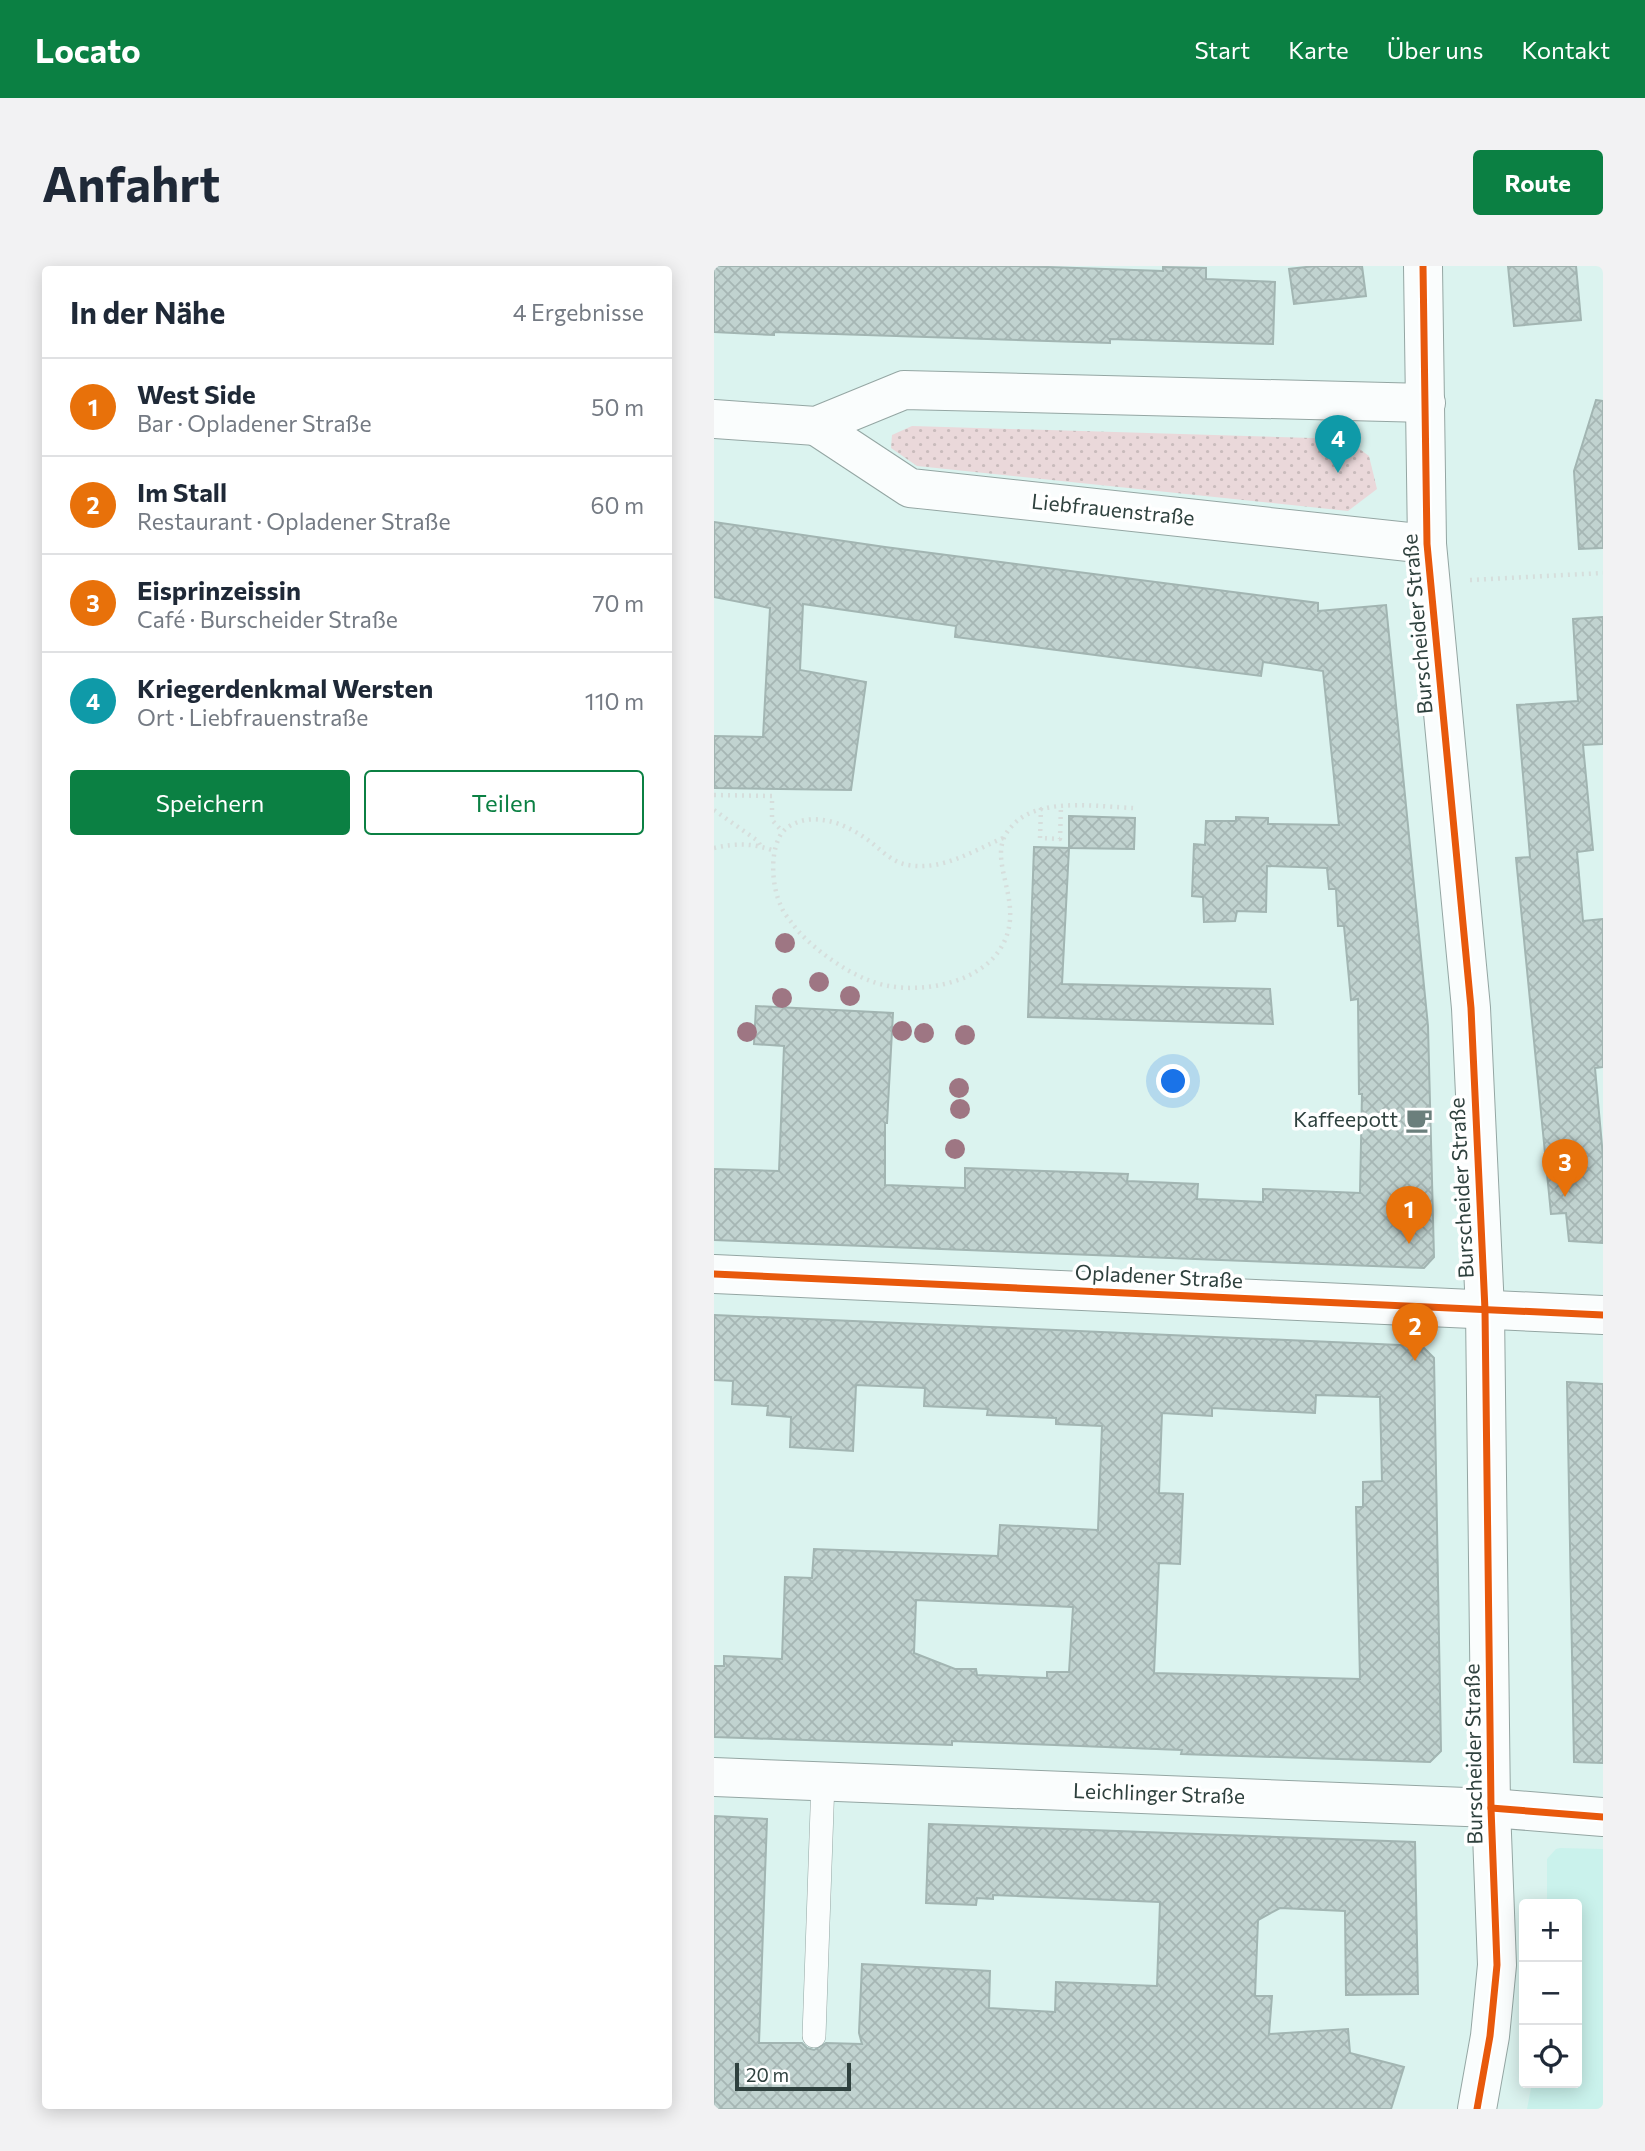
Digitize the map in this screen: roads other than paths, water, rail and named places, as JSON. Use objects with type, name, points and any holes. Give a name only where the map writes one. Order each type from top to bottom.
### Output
[{"type":"street","name":"Burscheider Straße","points":[[1423,266],[1429,562],[1471,1009],[1485,1310],[1491,1808],[1497,1965],[1490,2036],[1477,2109]]},
{"type":"street","name":"Liebfrauenstraße","points":[[714,419],[816,426],[904,390],[1426,403]]},
{"type":"street","name":"Liebfrauenstraße","points":[[816,426],[910,488],[1429,562]]},
{"type":"street","name":"Opladener Straße","points":[[714,1274],[1603,1315]]},
{"type":"street","name":"Leichlinger Straße","points":[[714,1777],[1491,1808],[1603,1817]]},
{"type":"lane","points":[[814,2036],[823,1781]]},
{"type":"place","name":"Kriegerdenkmal Wersten","points":[[1338,473]]},
{"type":"place","name":"Kaffeepott","points":[[1419,1120]]},
{"type":"place","name":"Eisprinzeissin","points":[[1565,1197]]},
{"type":"place","name":"West Side","points":[[1409,1244]]},
{"type":"place","name":"Im Stall","points":[[1415,1361]]}]
